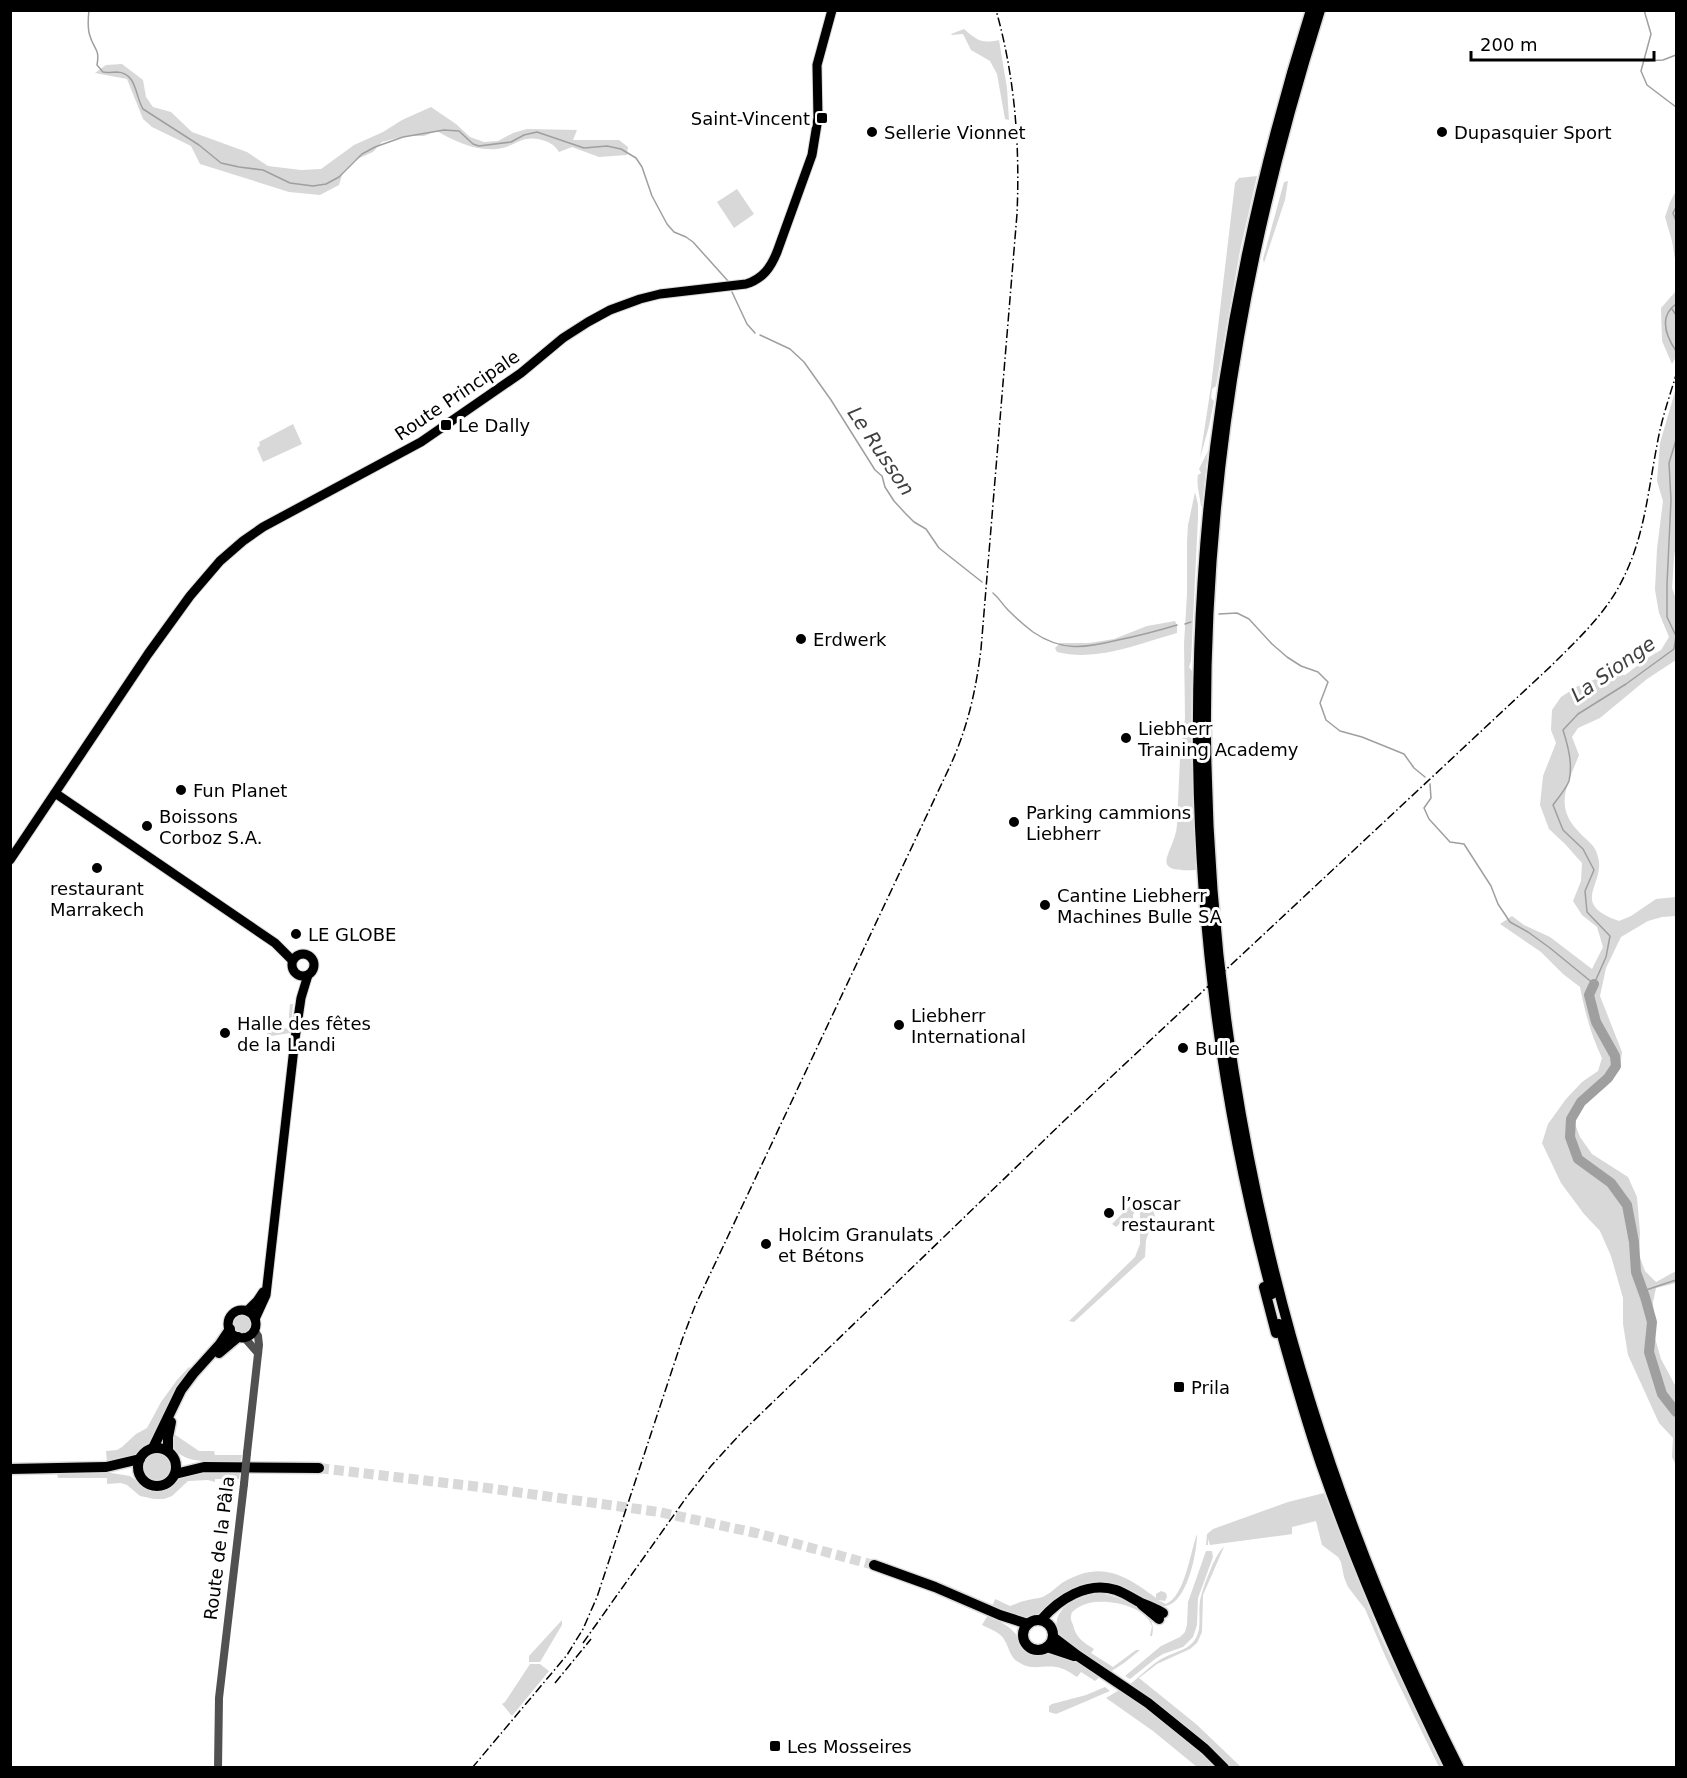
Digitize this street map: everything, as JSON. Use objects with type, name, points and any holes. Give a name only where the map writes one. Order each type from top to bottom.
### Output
[{"type":"highway","points":[[1311,10],[1272,144],[1242,272],[1216,434],[1203,567],[1200,633],[1198,731],[1202,863],[1214,995],[1237,1143],[1260,1249],[1292,1372],[1321,1464],[1370,1595],[1450,1767]]},
{"type":"highway","points":[[1320,10],[1280,146],[1257,242],[1239,339],[1220,469],[1212,568],[1207,688],[1208,798],[1213,896],[1227,1026],[1242,1125],[1286,1321],[1334,1475],[1364,1557],[1411,1668],[1459,1767]]},
{"type":"highway","points":[[1237,1143],[1238,1164],[1253,1242],[1286,1372],[1319,1478],[1365,1598],[1444,1767]]},
{"type":"highway","points":[[153,1448],[181,1390],[220,1344],[237,1334]]},
{"type":"highway","points":[[204,1467],[171,1455],[162,1448],[153,1448],[145,1452],[138,1467],[139,1473],[147,1483],[157,1486],[167,1483],[175,1474],[176,1468],[171,1455],[168,1431],[181,1401],[204,1370],[237,1334]]},
{"type":"highway","points":[[106,1467],[140,1459]]},
{"type":"highway","points":[[10,1469],[106,1467],[139,1473]]},
{"type":"highway","points":[[175,1474],[204,1467],[319,1468]]},
{"type":"highway","points":[[874,1565],[935,1587],[1026,1629]]},
{"type":"highway","points":[[1046,1623],[1062,1602],[1077,1592],[1101,1588],[1129,1596],[1161,1616]]},
{"type":"highway","points":[[1046,1623],[1034,1621],[1026,1629],[1024,1642],[1032,1649],[1047,1647],[1078,1656]]},
{"type":"highway","points":[[1046,1623],[1053,1637],[1148,1703],[1224,1767]]},
{"type":"highway","points":[[1047,1647],[1053,1637]]},
{"type":"main road","name":"Route Principale","points":[[10,860],[148,654],[190,596],[220,561],[243,541],[263,527],[421,442],[521,374],[563,338],[610,310],[660,294],[746,284],[765,273],[777,252],[812,155],[818,117],[817,65],[832,10]]},
{"type":"main road","points":[[55,793],[296,957]]},
{"type":"main road","points":[[307,954],[313,961],[313,970],[304,975],[292,970],[291,966],[296,957],[307,954]]},
{"type":"main road","points":[[255,1319],[247,1311],[238,1311],[229,1321],[237,1334],[250,1335],[254,1330],[255,1319],[264,1300],[304,975]]},
{"type":"main road","points":[[247,1311],[259,1299],[266,1287]]},
{"type":"street","name":"Route de la Pâla","points":[[220,1767],[218,1748],[220,1692],[258,1353],[258,1336],[254,1330]]},
{"type":"street","points":[[237,1334],[258,1353]]},
{"type":"shaded area","points":[[964,29],[980,40],[988,42],[999,40],[1007,88],[1009,120],[1005,119],[997,74],[990,61],[971,50],[963,34],[951,34]]},
{"type":"shaded area","points":[[122,64],[143,80],[146,97],[153,107],[171,112],[192,132],[247,152],[268,166],[301,170],[321,169],[354,145],[431,107],[470,137],[484,142],[498,141],[527,129],[577,130],[573,140],[619,140],[628,147],[627,155],[599,157],[572,147],[559,152],[550,143],[537,139],[524,139],[503,148],[480,148],[458,142],[437,131],[424,136],[405,136],[382,142],[373,152],[355,160],[343,172],[339,185],[320,195],[289,192],[200,164],[191,146],[152,127],[143,119],[127,79],[95,73],[106,65]]},
{"type":"shaded area","points":[[1257,176],[1240,251],[1216,386],[1212,389],[1211,398],[1214,401],[1209,426],[1200,458],[1211,386],[1235,183],[1239,178]]},
{"type":"shaded area","points":[[1288,181],[1285,200],[1264,263],[1263,259],[1284,182]]},
{"type":"shaded area","points":[[737,189],[754,214],[734,228],[717,202]]},
{"type":"shaded area","points":[[1676,191],[1676,265],[1665,217]]},
{"type":"shaded area","points":[[1676,291],[1676,357],[1672,364],[1662,341],[1661,308]]},
{"type":"shaded area","points":[[1676,388],[1676,542],[1672,588],[1676,599],[1676,660],[1647,679],[1600,718],[1578,728],[1572,737],[1579,755],[1567,785],[1565,804],[1566,813],[1571,822],[1597,853],[1599,867],[1592,893],[1595,907],[1619,921],[1631,916],[1656,899],[1676,897],[1676,916],[1648,921],[1621,937],[1606,968],[1600,996],[1622,1052],[1620,1068],[1599,1090],[1578,1107],[1575,1124],[1580,1137],[1592,1154],[1628,1177],[1637,1197],[1639,1255],[1645,1271],[1656,1282],[1676,1271],[1676,1283],[1656,1288],[1653,1302],[1655,1338],[1661,1359],[1676,1387],[1676,1465],[1672,1457],[1673,1438],[1659,1423],[1628,1355],[1623,1324],[1623,1298],[1611,1256],[1600,1231],[1561,1183],[1542,1143],[1548,1124],[1582,1082],[1598,1071],[1602,1058],[1589,1023],[1580,987],[1541,952],[1500,924],[1512,916],[1524,925],[1550,937],[1592,969],[1603,947],[1597,927],[1582,915],[1573,901],[1581,881],[1582,863],[1549,829],[1540,805],[1543,776],[1556,743],[1551,730],[1552,710],[1561,697],[1578,686],[1606,675],[1625,675],[1661,650],[1669,637],[1659,613],[1655,590],[1663,501],[1657,481],[1660,443]]},
{"type":"shaded area","points":[[293,424],[302,444],[263,462],[257,448],[260,445],[259,442]]},
{"type":"shaded area","points":[[1208,451],[1201,506],[1198,475],[1201,473],[1199,469]]},
{"type":"shaded area","points":[[1195,492],[1198,518],[1189,667],[1192,671],[1191,746],[1196,870],[1180,870],[1171,868],[1167,864],[1167,859],[1177,825],[1180,758],[1185,718],[1184,644],[1187,542]]},
{"type":"shaded area","points":[[1175,621],[1177,633],[1117,650],[1072,655],[1057,652],[1055,648],[1060,643],[1089,643],[1114,639],[1147,626]]},
{"type":"shaded area","points":[[290,1004],[293,1004],[290,1033],[268,1035],[265,1029],[267,1025],[288,1029]]},
{"type":"shaded area","points":[[1134,1202],[1138,1206],[1133,1215],[1134,1230],[1124,1220],[1116,1227],[1112,1224]]},
{"type":"shaded area","points":[[1149,1207],[1155,1216],[1146,1240],[1145,1257],[1074,1322],[1069,1321],[1135,1257],[1140,1244],[1140,1212]]},
{"type":"shaded area","points":[[242,1314],[249,1317],[252,1324],[249,1331],[242,1334],[235,1331],[232,1324],[235,1317]]},
{"type":"shaded area","points":[[189,1367],[192,1369],[174,1404],[160,1428],[144,1448],[131,1457],[107,1462],[106,1451],[117,1450],[147,1428],[161,1402]]},
{"type":"shaded area","points":[[174,1434],[199,1451],[214,1451],[215,1455],[242,1455],[241,1461],[209,1462],[187,1458],[173,1446],[171,1436]]},
{"type":"shaded area","points":[[157,1452],[168,1456],[172,1467],[168,1478],[157,1482],[146,1478],[142,1467],[146,1456]]},
{"type":"shaded area","points":[[105,1472],[130,1476],[146,1488],[157,1491],[166,1490],[183,1476],[199,1472],[240,1472],[239,1479],[215,1479],[215,1482],[188,1481],[172,1496],[164,1499],[140,1496],[121,1483],[107,1484],[107,1478],[58,1478],[57,1473]]},
{"type":"shaded area","points":[[1324,1493],[1380,1635],[1442,1767],[1439,1767],[1365,1609],[1348,1587],[1341,1562],[1322,1545],[1316,1521],[1292,1527],[1292,1534],[1210,1545],[1208,1539],[1208,1545],[1206,1545],[1207,1534],[1213,1529],[1288,1502]]},
{"type":"shaded area","points":[[1197,1534],[1187,1583],[1171,1604],[1155,1605],[1126,1588],[1099,1582],[1084,1584],[1070,1590],[1042,1613],[1033,1617],[1022,1618],[992,1607],[995,1599],[1010,1606],[1040,1598],[1076,1576],[1100,1571],[1133,1582],[1156,1598],[1156,1594],[1161,1591],[1166,1593],[1165,1601],[1158,1600],[1166,1604],[1178,1592],[1182,1583]]},
{"type":"shaded area","points":[[1224,1547],[1203,1595],[1202,1632],[1197,1643],[1190,1649],[1157,1664],[1139,1678],[1196,1724],[1241,1767],[1231,1767],[1129,1685],[1155,1663],[1186,1648],[1196,1638],[1203,1589],[1213,1564]]},
{"type":"shaded area","points":[[1206,1551],[1212,1551],[1213,1557],[1198,1598],[1197,1625],[1193,1637],[1183,1647],[1155,1659],[1130,1679],[1125,1676],[1161,1646],[1185,1632],[1188,1602]]},
{"type":"shaded area","points":[[1100,1593],[1136,1606],[1150,1619],[1153,1627],[1152,1636],[1150,1636],[1152,1626],[1148,1618],[1131,1607],[1121,1604],[1089,1603],[1073,1611],[1071,1619],[1078,1636],[1094,1649],[1091,1653],[1113,1667],[1136,1650],[1140,1650],[1110,1672],[1062,1640],[1057,1630],[1057,1621],[1065,1607],[1081,1598]]},
{"type":"shaded area","points":[[988,1615],[1012,1630],[1028,1652],[1061,1655],[1101,1676],[1095,1681],[1081,1672],[1077,1677],[1059,1668],[1034,1667],[1020,1663],[1012,1656],[1001,1636],[982,1625]]},
{"type":"shaded area","points":[[562,1620],[562,1625],[540,1662],[529,1662],[529,1656]]},
{"type":"shaded area","points":[[530,1664],[540,1664],[549,1671],[512,1716],[502,1704]]},
{"type":"shaded area","points":[[1105,1687],[1110,1691],[1056,1714],[1049,1712],[1049,1706],[1052,1704],[1086,1695]]},
{"type":"shaded area","points":[[1121,1689],[1170,1726],[1217,1767],[1197,1767],[1153,1731],[1106,1698]]},
{"type":"waterway","name":"Le Russon","points":[[89,10],[89,33],[97,52],[97,65],[103,72],[124,73],[128,76],[143,109],[199,145],[221,163],[263,170],[290,183],[313,186],[326,184],[339,177],[362,154],[375,147],[403,137],[444,130],[459,131],[473,144],[479,146],[511,142],[524,135],[537,132],[584,148],[607,146],[621,149],[636,158],[642,167],[652,196],[667,224],[674,232],[693,242],[728,281]]},
{"type":"waterway","name":"La Sionge","points":[[1644,10],[1651,34],[1641,71],[1647,85],[1676,107]]},
{"type":"waterway","points":[[1645,61],[1663,60],[1676,55]]},
{"type":"waterway","name":"La Sionge","points":[[1676,207],[1673,213],[1676,221]]},
{"type":"waterway","name":"Le Russon","points":[[732,292],[747,324],[755,333]]},
{"type":"waterway","name":"La Sionge","points":[[1676,304],[1670,309],[1665,321],[1669,339],[1676,351]]},
{"type":"waterway","points":[[1672,309],[1676,315]]},
{"type":"waterway","name":"Le Russon","points":[[760,335],[790,349],[804,362],[875,470],[882,476],[885,487],[894,501],[914,522],[926,529],[939,548],[982,582]]},
{"type":"waterway","name":"La Sionge","points":[[1430,784],[1431,798],[1424,808],[1429,819],[1450,842],[1464,844],[1491,886],[1498,904],[1510,922],[1550,948],[1594,984],[1606,957],[1610,936],[1587,912],[1585,891],[1594,870],[1583,849],[1563,830],[1553,805],[1566,787],[1570,775],[1567,742],[1563,730],[1578,714],[1626,684],[1674,649],[1676,636],[1667,617],[1667,584],[1671,500],[1669,463],[1676,440]]},
{"type":"waterway","name":"Le Russon","points":[[993,593],[1033,632],[1054,643],[1064,645],[1095,645],[1177,625]]},
{"type":"waterway","name":"Le Russon","points":[[1219,614],[1237,613],[1249,619],[1287,657],[1301,666],[1318,672],[1328,682],[1320,703],[1326,720],[1340,731],[1404,754],[1414,768],[1425,777]]},
{"type":"waterway","name":"Le Russon","points":[[1185,624],[1191,622]]},
{"type":"waterway","name":"La Sionge","points":[[1594,984],[1589,995],[1596,1022],[1615,1056],[1616,1066],[1608,1078],[1581,1102],[1571,1119],[1570,1137],[1578,1159],[1611,1183],[1627,1205],[1634,1242],[1636,1272],[1652,1322],[1649,1352],[1662,1394],[1676,1412]]},
{"type":"waterway","points":[[1643,1291],[1676,1280]]},
{"type":"tunnel","points":[[319,1468],[480,1487],[659,1512],[756,1533],[874,1565]]},
{"type":"railway","points":[[472,1768],[567,1655],[583,1629],[597,1597],[695,1306],[951,764],[967,722],[981,649],[1017,214],[1018,162],[1015,111],[1008,60],[996,10]]},
{"type":"railway","points":[[583,1643],[686,1498],[743,1431],[1066,1119],[1551,666],[1595,620],[1617,590],[1639,537],[1661,427],[1676,375]]},
{"type":"railway","points":[[555,1683],[591,1639]]},
{"type":"place","name":"Saint-Vincent","points":[[822,118]]},
{"type":"place","name":"Sellerie Vionnet","points":[[872,132]]},
{"type":"place","name":"Dupasquier Sport","points":[[1442,132]]},
{"type":"place","name":"Le Dally","points":[[446,425]]},
{"type":"place","name":"Erdwerk","points":[[801,639]]},
{"type":"place","name":"Liebherr Training Academy","points":[[1126,738]]},
{"type":"place","name":"Fun Planet","points":[[181,790]]},
{"type":"place","name":"Parking cammions Liebherr","points":[[1014,822]]},
{"type":"place","name":"Boissons Corboz S.A.","points":[[147,826]]},
{"type":"place","name":"restaurant Marrakech","points":[[97,868]]},
{"type":"place","name":"Cantine Liebherr Machines Bulle SA","points":[[1045,905]]},
{"type":"place","name":"LE GLOBE","points":[[296,934]]},
{"type":"place","name":"Liebherr International","points":[[899,1025]]},
{"type":"place","name":"Halle des fêtes de la Landi","points":[[225,1033]]},
{"type":"place","name":"Bulle","points":[[1183,1048]]},
{"type":"place","name":"l’oscar restaurant","points":[[1109,1213]]},
{"type":"place","name":"Holcim Granulats et Bétons","points":[[766,1244]]},
{"type":"place","name":"Prila","points":[[1179,1387]]},
{"type":"place","name":"Les Mosseires","points":[[775,1746]]}]
